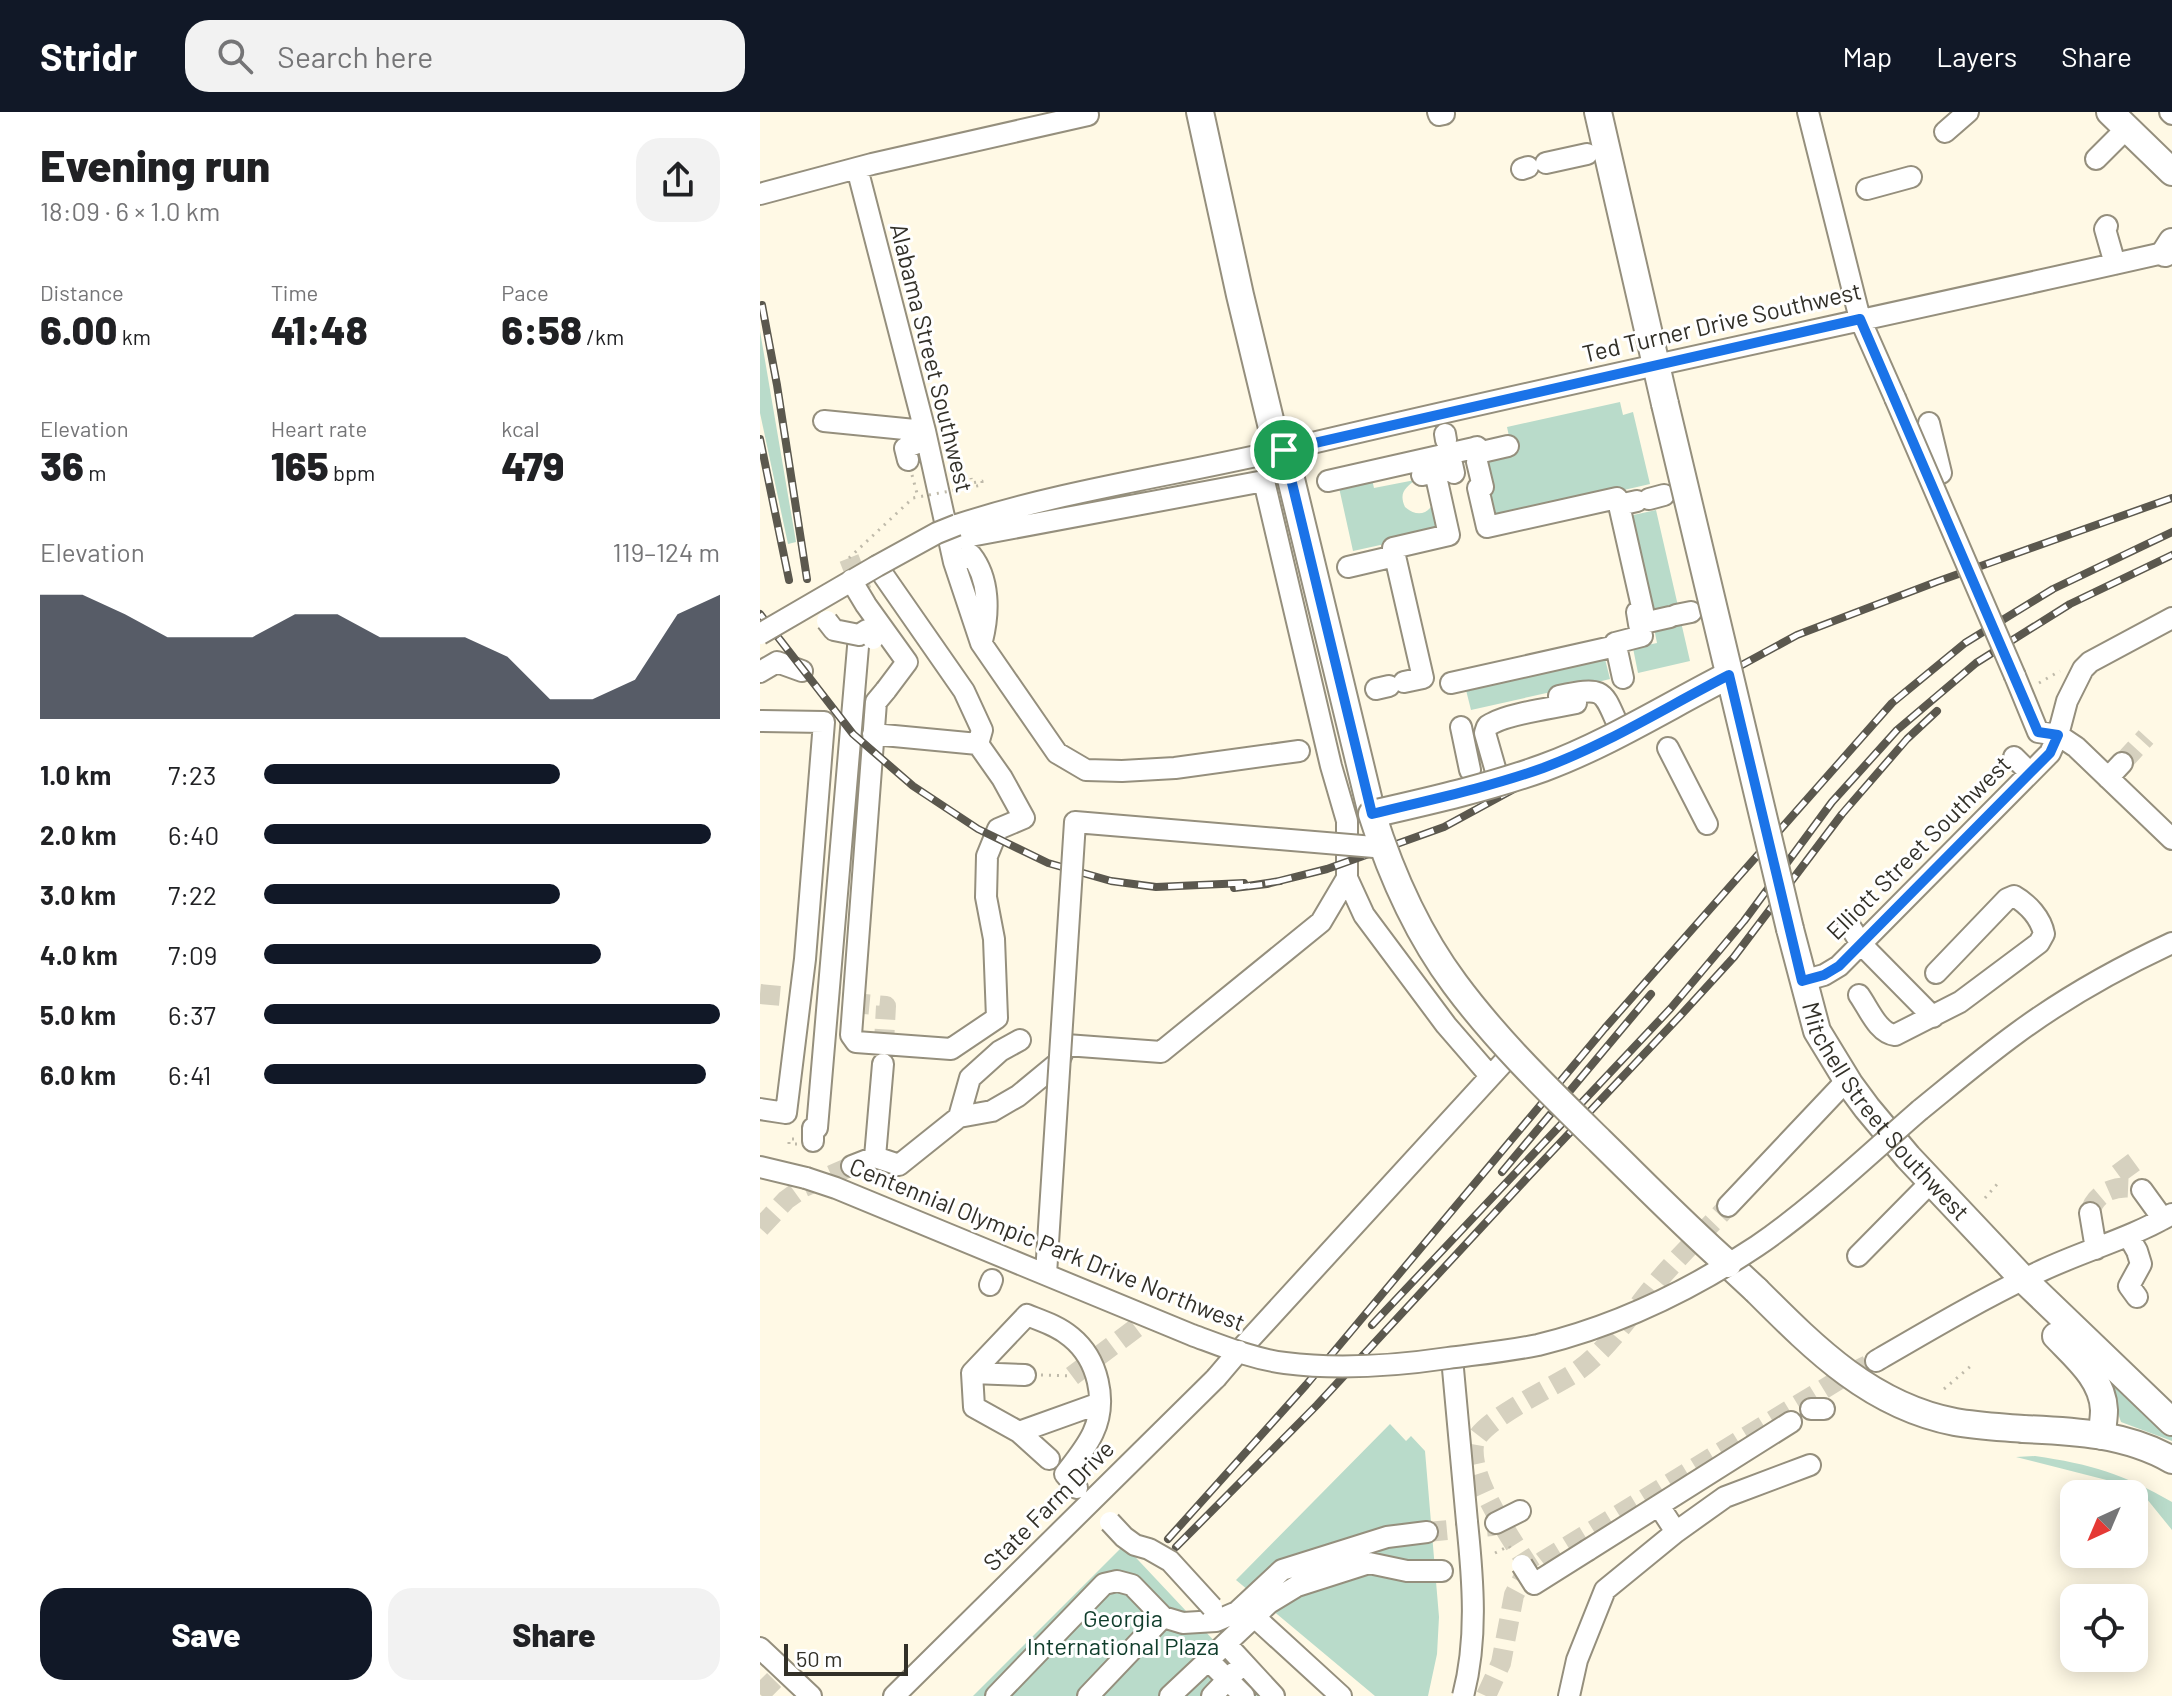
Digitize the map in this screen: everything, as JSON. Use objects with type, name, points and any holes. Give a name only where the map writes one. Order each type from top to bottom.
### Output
[{"type":"main road","points":[[1200,112],[1273,432],[1284,450],[1372,814],[1386,858],[1414,917],[1454,982],[1512,1053],[1698,1237],[1813,1347],[1868,1389],[1893,1402],[1953,1422],[2102,1436],[2148,1448],[2172,1460]]},
{"type":"main road","name":"Mitchell Street Southwest","points":[[1598,112],[1655,365],[1802,981],[1817,1031],[1867,1108],[1931,1182],[2024,1280],[2172,1422]]},
{"type":"main road","points":[[2119,120],[2172,171]]},
{"type":"main road","points":[[1372,814],[1499,782],[1545,767],[1621,732],[1729,675]]},
{"type":"main road","points":[[2024,1280],[2031,1310],[2088,1369],[2096,1383],[2104,1408],[2102,1436]]},
{"type":"street","points":[[1808,112],[1860,319],[2038,732],[2058,735],[2115,770],[2172,839]]},
{"type":"street","points":[[1945,132],[1968,112]]},
{"type":"street","points":[[762,193],[1088,115]]},
{"type":"street","points":[[2096,159],[2119,120]]},
{"type":"street","points":[[1532,166],[1587,154]]},
{"type":"street","name":"Alabama Street Southwest","points":[[857,168],[916,445],[981,643],[1057,753],[1086,770],[1122,771],[1175,768],[1299,751]]},
{"type":"street","points":[[1867,189],[1911,177]]},
{"type":"street","points":[[2107,226],[2105,229],[2115,264]]},
{"type":"street","name":"Ted Turner Drive Southwest","points":[[760,634],[937,533],[993,513],[2115,264],[2170,249]]},
{"type":"street","points":[[824,421],[916,445]]},
{"type":"street","points":[[1929,423],[1941,473]]},
{"type":"street","points":[[1508,446],[1482,452],[1477,447],[1476,457],[1483,487],[1478,488],[1487,527],[1617,498],[1642,500],[1643,611],[1637,612],[1642,636],[1615,643],[1623,678]]},
{"type":"street","points":[[1328,481],[1374,478],[1443,460],[1476,457]]},
{"type":"street","points":[[1443,460],[1449,535],[1393,548],[1398,684],[1425,686],[1450,680],[1451,686],[1534,662],[1616,646]]},
{"type":"street","points":[[949,540],[1264,481],[1331,766],[1347,821],[1347,878],[1364,915],[1446,1025],[1485,1070]]},
{"type":"street","points":[[1348,567],[1395,556]]},
{"type":"street","points":[[877,566],[964,691],[982,730],[978,744]]},
{"type":"street","points":[[851,580],[907,662],[876,702],[873,734],[851,1035],[856,1042],[951,1049],[997,1018],[994,939],[986,897],[987,856],[998,829],[1024,818],[1002,778],[978,744],[873,734]]},
{"type":"street","points":[[1639,624],[1679,615]]},
{"type":"street","name":"Elliott Street Southwest","points":[[1802,981],[1824,975],[1839,966],[2050,753],[2067,701],[2083,669],[2090,662],[2172,618]]},
{"type":"street","points":[[813,1141],[813,1128],[817,1128],[847,768],[866,637],[834,630],[827,621]]},
{"type":"street","points":[[760,672],[777,662],[802,671]]},
{"type":"street","points":[[1512,706],[1591,690],[1601,692],[1621,732]]},
{"type":"street","points":[[1499,782],[1485,733],[1487,726],[1511,717],[1576,703]]},
{"type":"street","points":[[760,721],[824,722],[805,959],[786,1113],[760,1109]]},
{"type":"street","points":[[1461,727],[1470,770]]},
{"type":"street","points":[[1668,748],[1707,824]]},
{"type":"street","points":[[2014,757],[2030,773]]},
{"type":"street","points":[[820,767],[871,765]]},
{"type":"street","points":[[1046,1274],[1075,822],[1386,848]]},
{"type":"street","points":[[852,1166],[875,1157],[899,1165],[959,1117],[992,1111],[1018,1096],[1058,1063],[1066,1045],[1161,1052],[1321,922],[1347,878]]},
{"type":"street","points":[[1859,995],[1887,1034],[1895,1035],[1960,1002],[2039,943],[2044,934],[2042,922],[2021,900],[2014,896],[2007,899],[1936,973]]},
{"type":"street","points":[[1848,923],[1861,944],[1933,1017]]},
{"type":"street","name":"Centennial Olympic Park Drive Northwest","points":[[760,1167],[836,1188],[1163,1324],[1281,1363],[1328,1367],[1412,1363],[1538,1345],[1613,1322],[1670,1297],[1728,1264],[1779,1230],[2016,1033],[2119,968],[2172,943]]},
{"type":"street","points":[[805,959],[856,963]]},
{"type":"street","points":[[959,1117],[970,1078],[1000,1051],[1020,1040]]},
{"type":"street","name":"State Farm Drive","points":[[894,1696],[1216,1378],[1512,1053]]},
{"type":"street","points":[[875,1157],[883,1064]]},
{"type":"street","points":[[1728,1206],[1847,1080]]},
{"type":"street","points":[[1858,1256],[1931,1182]]},
{"type":"street","points":[[1876,1361],[1970,1307],[2045,1269],[2129,1237],[2167,1217],[2142,1190]]},
{"type":"street","points":[[2090,1213],[2096,1249]]},
{"type":"street","points":[[2129,1237],[2141,1264],[2129,1286],[2137,1297]]},
{"type":"street","points":[[1049,1459],[1019,1432],[974,1407],[972,1373],[1027,1315],[1055,1326],[1072,1337],[1095,1370],[1100,1403],[1094,1431],[1065,1474],[1077,1488]]},
{"type":"street","points":[[1452,1358],[1473,1610],[1470,1660],[1463,1696]]},
{"type":"street","points":[[972,1373],[1025,1375]]},
{"type":"street","points":[[1019,1432],[1100,1403]]},
{"type":"street","points":[[1522,1565],[1534,1584],[1791,1422]]},
{"type":"street","points":[[1569,1696],[1577,1660],[1605,1590],[1725,1497],[1810,1465]]},
{"type":"street","points":[[1659,1506],[1676,1532]]},
{"type":"street","points":[[1496,1523],[1520,1511]]},
{"type":"street","points":[[1110,1522],[1135,1545],[1170,1561],[1212,1607]]},
{"type":"street","points":[[996,1696],[1104,1584],[1117,1581],[1132,1585],[1163,1617],[1183,1623],[1216,1621],[1237,1612],[1282,1570],[1387,1537],[1427,1532]]},
{"type":"street","points":[[1170,1696],[1269,1603],[1286,1591],[1369,1563],[1407,1571],[1442,1571]]},
{"type":"street","points":[[1088,1696],[1163,1617]]},
{"type":"street","points":[[1259,1621],[1341,1696]]},
{"type":"street","points":[[1226,1644],[1274,1696]]},
{"type":"street","points":[[760,1648],[811,1696]]},
{"type":"street","points":[[1208,1660],[1244,1696]]},
{"type":"street","points":[[1212,1696],[1244,1664]]},
{"type":"path","points":[[849,558],[913,498],[959,488],[971,480],[982,481],[982,485],[959,488]]},
{"type":"path","points":[[2018,685],[2071,665]]},
{"type":"path","points":[[1985,1198],[1999,1182]]},
{"type":"path","points":[[1944,1389],[1972,1365]]},
{"type":"path","points":[[1025,1375],[1072,1376]]},
{"type":"path","points":[[1495,1553],[1509,1546]]},
{"type":"green space","points":[[760,331],[796,542],[788,544],[760,413]]},
{"type":"green space","points":[[1620,402],[1623,415],[1633,412],[1650,484],[1489,521],[1480,463],[1513,455],[1507,427]]},
{"type":"green space","points":[[1371,475],[1374,488],[1415,480],[1403,494],[1405,507],[1422,513],[1434,501],[1444,531],[1353,551],[1338,483]]},
{"type":"green space","points":[[1656,510],[1678,606],[1651,612],[1629,516]]},
{"type":"green space","points":[[1681,622],[1690,661],[1638,673],[1633,648],[1657,643],[1654,628]]},
{"type":"green space","points":[[1604,655],[1610,679],[1577,687],[1576,681],[1568,682],[1569,688],[1471,710],[1465,686]]},
{"type":"green space","points":[[2111,1382],[2172,1432],[2172,1441],[2121,1422],[2108,1384]]},
{"type":"green space","points":[[1390,1424],[1406,1441],[1411,1436],[1425,1451],[1439,1617],[1437,1654],[1428,1696],[1375,1696],[1236,1580]]},
{"type":"green space","points":[[2035,1456],[2073,1463],[2128,1480],[2107,1480],[2016,1457]]},
{"type":"green space","points":[[2148,1489],[2172,1502],[2172,1530],[2148,1500]]},
{"type":"green space","name":"Georgia International Plaza","points":[[1124,1545],[1266,1696],[973,1696]]},
{"type":"tunnel","points":[[849,558],[862,591]]},
{"type":"tunnel","points":[[2122,763],[2146,737]]},
{"type":"tunnel","points":[[760,994],[886,1006],[883,1060]]},
{"type":"tunnel","points":[[2120,1160],[2142,1190]]},
{"type":"tunnel","points":[[760,1228],[786,1200],[804,1187],[852,1166]]},
{"type":"tunnel","points":[[2090,1213],[2097,1199],[2110,1190],[2126,1187],[2142,1190]]},
{"type":"tunnel","points":[[1531,1570],[1494,1510],[1478,1475],[1474,1459],[1478,1436],[1502,1415],[1588,1363],[1728,1206]]},
{"type":"tunnel","points":[[1072,1376],[1144,1322]]},
{"type":"tunnel","points":[[1486,1696],[1501,1663],[1514,1595],[1524,1576],[1543,1561],[1845,1376],[1876,1361]]},
{"type":"tunnel","points":[[1427,1532],[1492,1526],[1496,1523]]},
{"type":"tunnel","points":[[760,1680],[776,1696]]},
{"type":"railway","points":[[762,305],[807,579]]},
{"type":"railway","points":[[760,439],[789,580]]},
{"type":"railway","points":[[1280,881],[1234,888],[1267,884],[1327,869],[1444,827],[1797,635],[2172,498]]},
{"type":"railway","points":[[1168,1539],[1306,1385],[1605,1028],[1892,703],[1965,643],[2053,589],[2172,532]]},
{"type":"railway","points":[[1372,1325],[1671,1008],[1744,921],[1832,802],[1897,730],[1976,663],[2070,604],[2172,555]]},
{"type":"railway","points":[[760,614],[853,734],[913,786],[978,829],[1048,863],[1111,881],[1156,887],[1244,883]]},
{"type":"railway","points":[[1176,1547],[1317,1405],[1734,957],[1842,814],[1907,739],[1937,711]]},
{"type":"railway","points":[[1502,1172],[1651,994]]},
{"type":"route","points":[[1860,319],[2038,732],[2058,735],[2050,753],[1839,966],[1824,975],[1802,981],[1729,675],[1587,749],[1545,767],[1486,786],[1372,814],[1284,450],[1860,319]]}]
